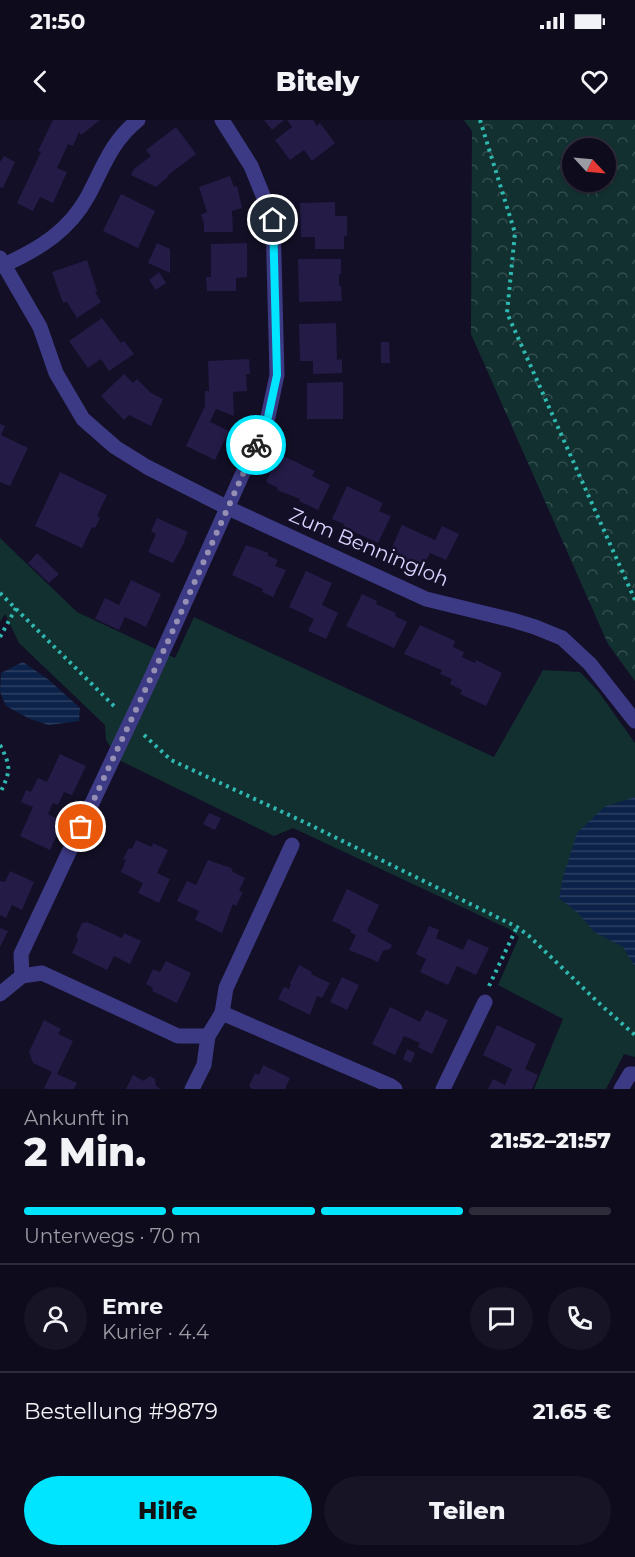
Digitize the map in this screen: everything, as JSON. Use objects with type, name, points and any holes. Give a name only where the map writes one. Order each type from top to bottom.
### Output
[{"type":"street","points":[[2,261],[34,251],[67,225],[87,199],[111,150],[124,131],[138,120]]},
{"type":"street","points":[[22,976],[21,954],[150,680],[268,417],[277,375],[273,220],[251,166],[222,120]]},
{"type":"street","name":"Zum Benningloh","points":[[2,261],[40,327],[56,373],[83,419],[115,447],[147,467],[228,508],[426,599],[512,620],[562,638],[590,664],[635,721]]},
{"type":"street","points":[[192,1089],[204,1065],[208,1036],[222,1013],[226,988],[292,845]]},
{"type":"street","points":[[0,994],[22,976],[42,973],[178,1036],[208,1036]]},
{"type":"street","points":[[443,1089],[485,1002]]},
{"type":"street","points":[[222,1013],[395,1089]]},
{"type":"street","points":[[621,1089],[630,1074],[635,1074]]},
{"type":"path","points":[[480,120],[515,233],[507,313],[635,600]]},
{"type":"path","points":[[0,593],[171,760],[304,822],[517,927],[635,1035]]},
{"type":"path","points":[[0,637],[16,608]]},
{"type":"path","points":[[0,745],[9,762],[7,780],[0,793]]},
{"type":"path","points":[[485,1002],[491,980],[517,927]]},
{"type":"green space","points":[[464,120],[635,120],[635,681],[608,644],[471,334],[472,131]]},
{"type":"green space","points":[[0,538],[77,612],[175,658],[194,617],[494,757],[543,670],[580,672],[598,691],[635,743],[635,1057],[624,1054],[606,1089],[534,1089],[563,1019],[498,985],[519,937],[509,929],[293,828],[274,836],[119,760],[106,740],[105,725],[19,643],[5,614],[0,622]]},
{"type":"water","points":[[23,662],[49,680],[80,708],[79,721],[49,725],[30,719],[6,706],[0,692],[1,673]]},
{"type":"water","points":[[635,797],[635,967],[623,947],[594,932],[579,914],[559,898],[577,833],[604,807]]},
{"type":"building","points":[[53,120],[100,120],[81,135],[79,132],[73,146],[68,144],[57,168],[67,172],[53,203],[40,197],[33,211],[17,203]]},
{"type":"building","points":[[264,120],[284,120],[272,130]]},
{"type":"building","points":[[287,120],[313,120],[317,126],[320,123],[335,143],[312,161],[304,150],[290,160],[275,140],[292,127]]},
{"type":"building","points":[[176,127],[196,154],[156,187],[131,175],[134,169],[151,156],[146,150]]},
{"type":"building","points":[[4,156],[15,162],[3,188],[0,187],[0,162]]},
{"type":"building","points":[[230,176],[234,187],[237,186],[242,208],[232,211],[233,232],[204,232],[201,215],[207,212],[199,187]]},
{"type":"building","points":[[121,194],[155,211],[138,248],[103,231]]},
{"type":"building","points":[[335,202],[335,216],[347,216],[347,236],[344,236],[344,249],[315,249],[315,237],[301,237],[300,203]]},
{"type":"building","points":[[157,243],[170,249],[170,273],[148,263]]},
{"type":"building","points":[[247,243],[247,277],[236,278],[236,291],[207,291],[206,277],[211,277],[211,244]]},
{"type":"building","points":[[298,259],[341,259],[339,286],[341,286],[342,301],[299,302]]},
{"type":"building","points":[[87,260],[97,291],[95,292],[101,302],[77,318],[67,302],[63,303],[52,272]]},
{"type":"building","points":[[159,272],[166,283],[156,290],[149,280]]},
{"type":"building","points":[[102,318],[121,343],[124,341],[134,354],[109,371],[101,359],[88,368],[69,341]]},
{"type":"building","points":[[336,323],[337,360],[342,359],[342,373],[313,374],[313,361],[300,361],[299,324]]},
{"type":"building","points":[[381,342],[389,342],[390,363],[381,363]]},
{"type":"building","points":[[249,359],[250,374],[246,374],[247,391],[233,392],[234,416],[216,409],[210,422],[229,431],[215,460],[186,446],[205,406],[205,391],[209,391],[208,361]]},
{"type":"building","points":[[124,374],[133,383],[137,379],[151,393],[163,399],[151,426],[129,415],[124,420],[101,396]]},
{"type":"building","points":[[343,382],[343,419],[307,419],[307,383]]},
{"type":"building","points":[[0,424],[5,426],[1,435],[28,448],[10,486],[0,482]]},
{"type":"building","points":[[279,454],[315,471],[312,476],[330,485],[318,510],[299,501],[300,499],[277,490],[278,488],[266,482]]},
{"type":"building","points":[[60,472],[107,495],[97,516],[100,518],[95,528],[92,527],[82,548],[35,526]]},
{"type":"building","points":[[347,486],[383,503],[379,511],[391,516],[378,543],[343,527],[344,524],[332,519]]},
{"type":"building","points":[[157,518],[188,532],[173,563],[148,552],[156,534],[151,531]]},
{"type":"building","points":[[402,525],[435,540],[442,526],[459,534],[446,560],[430,553],[422,569],[389,554]]},
{"type":"building","points":[[246,545],[269,553],[267,555],[278,560],[275,566],[286,570],[273,597],[262,592],[263,589],[232,575]]},
{"type":"building","points":[[37,553],[59,574],[49,583],[28,563]]},
{"type":"building","points":[[306,571],[332,583],[322,605],[338,613],[326,639],[308,631],[314,619],[289,607]]},
{"type":"building","points":[[131,580],[161,594],[146,627],[125,617],[119,630],[95,619],[105,598],[119,605]]},
{"type":"building","points":[[362,594],[377,601],[376,604],[396,613],[395,616],[407,622],[394,648],[346,626]]},
{"type":"building","points":[[420,625],[455,641],[453,647],[464,652],[462,657],[475,663],[476,660],[502,673],[486,706],[460,694],[462,690],[450,684],[452,679],[440,674],[442,670],[404,654]]},
{"type":"building","points":[[60,754],[86,766],[72,795],[64,792],[58,805],[53,803],[48,814],[63,822],[50,850],[20,836],[33,807],[21,802],[26,790],[31,792],[38,778],[47,782]]},
{"type":"building","points":[[209,813],[221,818],[215,830],[203,824]]},
{"type":"building","points":[[136,840],[152,847],[153,843],[168,850],[157,873],[170,879],[159,903],[138,893],[143,883],[121,872],[126,860],[123,859]]},
{"type":"building","points":[[208,860],[231,868],[233,872],[245,878],[239,891],[243,892],[236,906],[233,904],[222,933],[195,920],[199,911],[177,901],[187,881],[196,885]]},
{"type":"building","points":[[10,871],[34,882],[22,910],[12,905],[6,918],[0,915],[0,881],[5,882]]},
{"type":"building","points":[[347,889],[379,905],[367,931],[392,945],[390,949],[383,951],[378,962],[349,950],[356,935],[332,921]]},
{"type":"building","points":[[87,922],[122,938],[124,933],[141,941],[130,964],[114,956],[107,970],[72,953],[82,923]]},
{"type":"building","points":[[429,926],[439,930],[436,938],[463,950],[468,939],[489,948],[476,975],[457,966],[448,985],[420,972],[426,959],[416,954]]},
{"type":"building","points":[[0,928],[8,931],[0,947]]},
{"type":"building","points":[[166,961],[191,973],[177,1003],[152,991],[153,988],[146,984],[153,969],[160,972]]},
{"type":"building","points":[[299,965],[330,983],[322,998],[317,996],[310,1015],[278,999],[284,987],[289,989]]},
{"type":"building","points":[[342,977],[359,985],[347,1010],[330,1002]]},
{"type":"building","points":[[390,1007],[420,1022],[426,1010],[448,1020],[432,1054],[418,1047],[420,1043],[404,1036],[395,1055],[372,1044]]},
{"type":"building","points":[[44,1020],[61,1029],[58,1034],[73,1041],[57,1074],[77,1083],[74,1089],[44,1088],[52,1072],[33,1063],[29,1052]]},
{"type":"building","points":[[497,1025],[536,1044],[525,1069],[538,1075],[532,1089],[488,1089],[493,1079],[505,1085],[512,1069],[483,1055]]},
{"type":"building","points":[[407,1049],[415,1053],[411,1063],[403,1059]]},
{"type":"building","points":[[263,1065],[290,1078],[285,1089],[252,1089],[249,1086],[255,1073],[259,1075]]},
{"type":"building","points":[[133,1075],[144,1081],[150,1076],[155,1079],[156,1086],[161,1089],[126,1089]]},
{"type":"way so far","points":[[81,827],[256,445]]},
{"type":"route","points":[[256,445],[268,417],[277,375],[273,220]]}]
